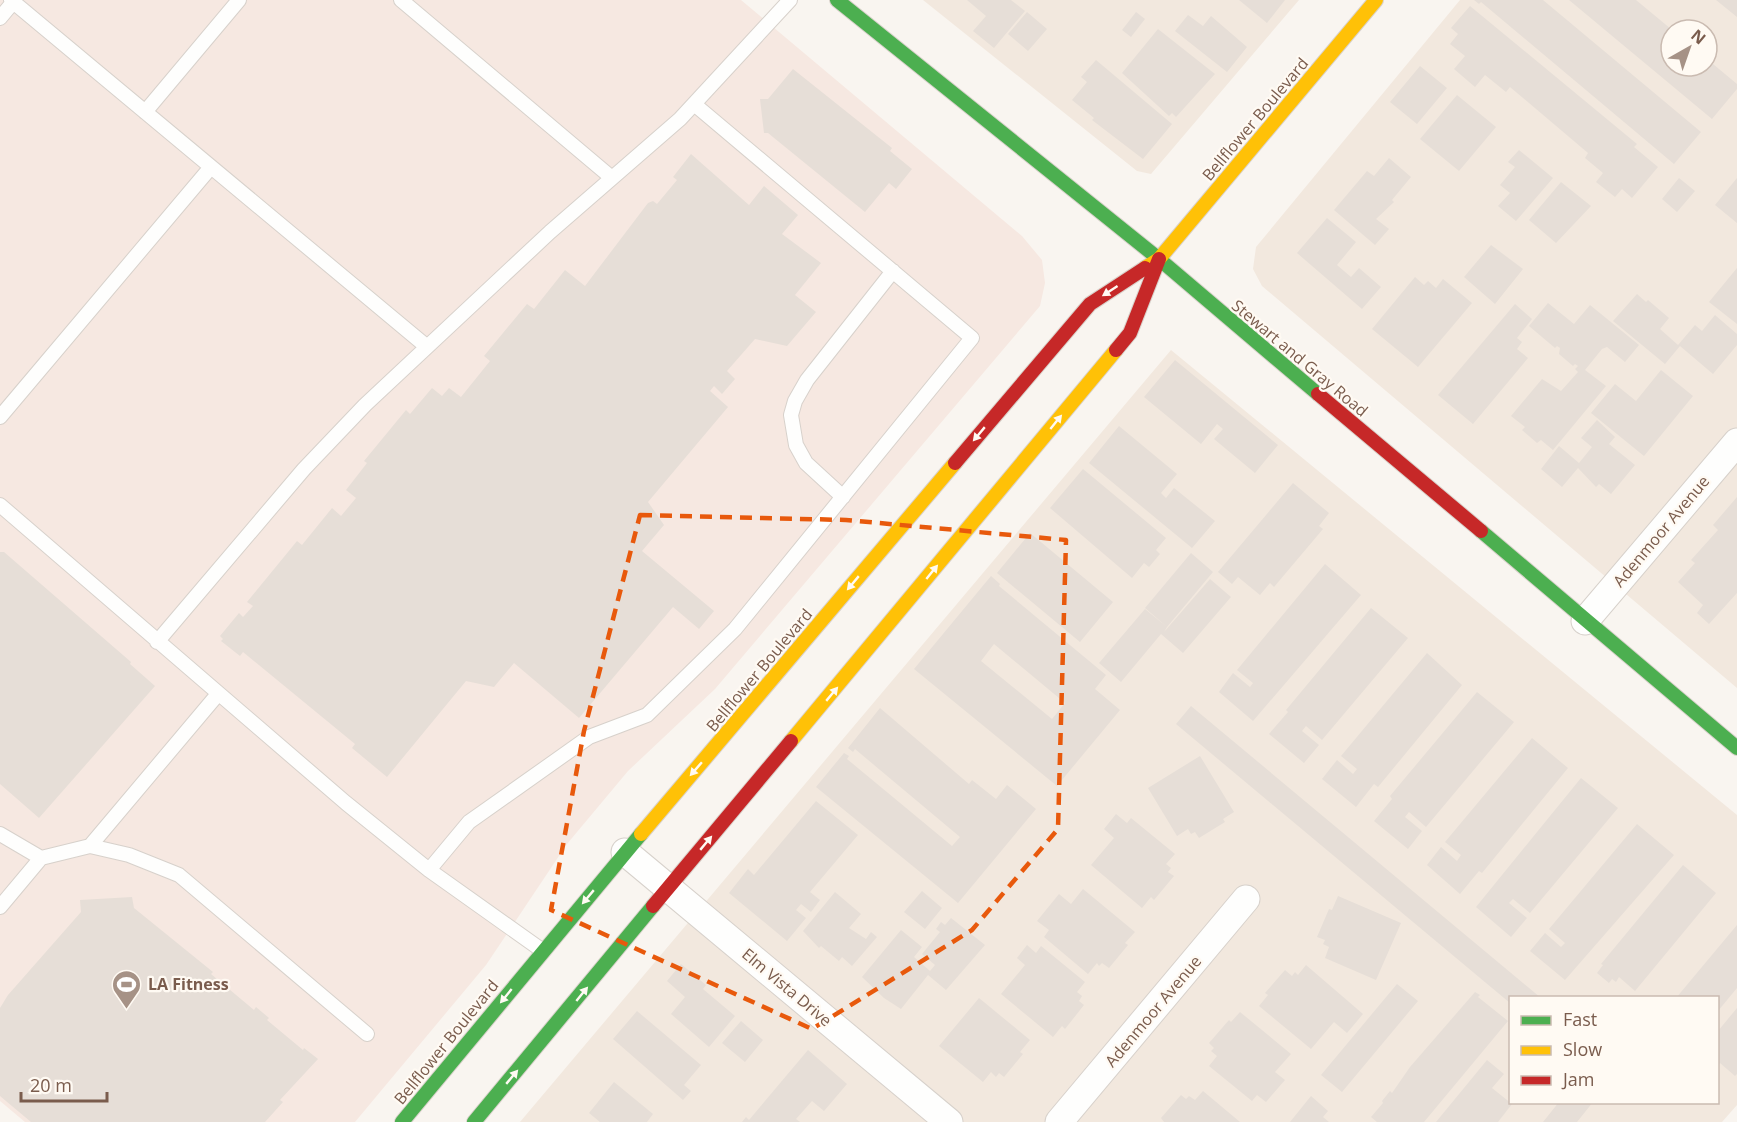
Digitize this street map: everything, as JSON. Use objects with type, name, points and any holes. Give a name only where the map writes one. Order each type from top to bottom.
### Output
[{"type":"main road","name":"Bellflower Boulevard","points":[[402,1122],[625,852],[1090,304],[1159,260],[1376,0]]},
{"type":"main road","name":"Stewart and Gray Road","points":[[845,2],[1159,260],[1737,748]]},
{"type":"main road","name":"Bellflower Boulevard","points":[[474,1122],[1130,333],[1159,260]]},
{"type":"street","name":"Adenmoor Avenue","points":[[1585,621],[1737,442]]},
{"type":"street","name":"Elm Vista Drive","points":[[625,852],[949,1122]]},
{"type":"street","name":"Adenmoor Avenue","points":[[1059,1122],[1246,899]]},
{"type":"lane","points":[[145,112],[239,0]]},
{"type":"lane","points":[[401,0],[612,178]]},
{"type":"lane","points":[[156,642],[304,469],[426,346],[694,104],[790,0]]},
{"type":"lane","points":[[0,18],[13,1],[426,346]]},
{"type":"lane","points":[[429,870],[469,822],[589,737],[647,715],[735,629],[972,338],[694,104]]},
{"type":"lane","points":[[0,417],[211,167]]},
{"type":"lane","points":[[843,497],[806,463],[796,445],[791,415],[795,401],[807,380],[893,271]]},
{"type":"lane","points":[[0,505],[156,642],[429,870],[543,951]]},
{"type":"lane","points":[[90,846],[218,694]]},
{"type":"lane","points":[[0,834],[41,858]]},
{"type":"lane","points":[[0,907],[41,858],[90,846],[129,855],[179,875],[368,1034]]},
{"type":"highlighted area","points":[[640,515],[846,520],[1066,540],[1058,829],[972,930],[812,1029],[551,910],[584,731]]},
{"type":"shaded area","points":[[0,0],[741,0],[1022,236],[1042,260],[1045,283],[1040,306],[715,689],[628,771],[567,844],[486,965],[355,1122],[25,1122],[0,1101]]},
{"type":"shaded area","points":[[923,0],[1299,0],[1151,174],[1137,171]]},
{"type":"shaded area","points":[[1460,0],[1737,0],[1737,688],[1262,286],[1253,269],[1256,247]]},
{"type":"shaded area","points":[[1171,350],[1737,815],[1737,1105],[1722,1122],[520,1122]]},
{"type":"building","points":[[967,0],[1011,0],[1025,11],[994,48],[973,31],[986,16]]},
{"type":"building","points":[[1239,0],[1285,0],[1267,23]]},
{"type":"building","points":[[1474,0],[1543,0],[1701,132],[1674,164],[1481,2],[1479,4]]},
{"type":"building","points":[[1569,0],[1636,0],[1659,19],[1659,75]]},
{"type":"building","points":[[1716,0],[1737,0],[1737,17]]},
{"type":"building","points":[[1470,6],[1637,144],[1634,147],[1658,167],[1632,198],[1622,189],[1615,197],[1596,182],[1603,173],[1585,158],[1588,153],[1510,87],[1506,92],[1485,75],[1475,87],[1454,69],[1465,56],[1450,44],[1458,34],[1451,28]]},
{"type":"building","points":[[1027,12],[1047,29],[1028,51],[1008,34]]},
{"type":"building","points":[[1136,12],[1145,19],[1131,37],[1122,30]]},
{"type":"building","points":[[1188,15],[1203,26],[1211,16],[1247,47],[1227,72],[1175,31]]},
{"type":"building","points":[[1158,29],[1215,74],[1176,117],[1172,113],[1169,116],[1122,73]]},
{"type":"building","points":[[1096,60],[1172,124],[1143,159],[1092,120],[1094,118],[1072,100],[1087,82],[1081,77]]},
{"type":"building","points":[[1420,66],[1447,88],[1417,124],[1390,102]]},
{"type":"building","points":[[793,69],[892,148],[890,151],[912,169],[896,189],[889,183],[865,212],[768,133],[764,133],[760,99],[768,99]]},
{"type":"building","points":[[1719,69],[1737,84],[1737,89],[1712,119],[1663,78],[1719,78]]},
{"type":"building","points":[[1457,95],[1496,127],[1459,171],[1420,139]]},
{"type":"building","points":[[1519,150],[1553,178],[1516,221],[1498,206],[1510,193],[1500,185],[1515,167],[1508,162]]},
{"type":"building","points":[[691,154],[749,205],[764,186],[798,215],[782,234],[821,263],[795,295],[816,312],[787,346],[755,339],[727,371],[735,379],[722,394],[714,386],[710,391],[728,407],[648,502],[664,525],[642,551],[714,611],[699,629],[673,607],[579,718],[514,663],[494,687],[466,681],[387,777],[352,748],[355,744],[243,652],[240,656],[221,641],[223,639],[220,636],[239,613],[243,617],[253,606],[247,602],[297,541],[302,545],[332,508],[341,516],[356,498],[346,490],[367,463],[364,461],[406,410],[410,414],[432,388],[442,396],[449,388],[461,397],[490,361],[484,356],[527,304],[534,309],[565,270],[585,286],[648,203],[653,201],[657,204],[677,180],[673,177]]},
{"type":"building","points":[[1389,158],[1411,177],[1392,200],[1394,202],[1376,219],[1389,229],[1375,245],[1334,210],[1367,171],[1374,176]]},
{"type":"building","points":[[1679,178],[1695,191],[1677,212],[1662,199]]},
{"type":"building","points":[[1737,178],[1737,223],[1715,205]]},
{"type":"building","points":[[1561,182],[1591,206],[1556,243],[1529,220]]},
{"type":"building","points":[[1327,218],[1356,242],[1337,265],[1351,277],[1359,268],[1381,287],[1362,309],[1297,253]]},
{"type":"building","points":[[1491,245],[1523,269],[1495,304],[1464,277]]},
{"type":"building","points":[[1737,268],[1737,324],[1709,302]]},
{"type":"building","points":[[1415,277],[1424,285],[1428,281],[1436,288],[1443,279],[1472,303],[1418,367],[1372,329]]},
{"type":"building","points":[[1637,294],[1669,318],[1660,329],[1678,345],[1695,325],[1702,331],[1715,315],[1737,334],[1737,345],[1713,374],[1680,346],[1665,364],[1613,321]]},
{"type":"building","points":[[1548,303],[1574,324],[1590,305],[1639,345],[1625,362],[1607,347],[1602,349],[1585,370],[1606,386],[1553,450],[1541,440],[1537,443],[1522,430],[1525,427],[1511,416],[1542,379],[1561,391],[1578,372],[1575,369],[1578,366],[1575,364],[1573,366],[1559,354],[1560,348],[1557,346],[1555,348],[1529,326]]},
{"type":"building","points":[[1515,304],[1532,319],[1517,338],[1522,342],[1517,349],[1528,358],[1473,424],[1438,395]]},
{"type":"building","points":[[1175,360],[1278,445],[1255,473],[1214,439],[1223,429],[1217,424],[1201,444],[1144,397]]},
{"type":"building","points":[[1661,370],[1693,396],[1644,456],[1591,413],[1615,384],[1636,401]]},
{"type":"building","points":[[1597,420],[1615,437],[1609,444],[1635,465],[1611,494],[1599,484],[1596,487],[1578,468],[1562,487],[1541,469],[1559,446],[1579,463],[1592,447],[1581,438]]},
{"type":"building","points":[[1119,426],[1177,474],[1161,493],[1166,498],[1174,488],[1215,521],[1192,548],[1089,463]]},
{"type":"building","points":[[1083,469],[1166,538],[1156,550],[1160,554],[1149,567],[1144,563],[1132,578],[1050,508]]},
{"type":"building","points":[[1293,483],[1329,513],[1319,526],[1323,529],[1274,587],[1270,583],[1260,595],[1238,577],[1232,584],[1218,572]]},
{"type":"building","points":[[1737,497],[1737,593],[1709,624],[1697,613],[1703,605],[1678,582],[1695,563],[1691,560],[1718,530],[1713,525]]},
{"type":"building","points":[[1030,533],[1113,602],[1080,642],[997,573]]},
{"type":"building","points":[[0,552],[4,552],[131,662],[130,664],[155,686],[39,818],[0,784]]},
{"type":"building","points":[[1191,553],[1213,572],[1167,627],[1145,608]]},
{"type":"building","points":[[1325,564],[1361,595],[1253,721],[1219,692],[1233,673],[1250,687],[1253,683],[1237,670]]},
{"type":"building","points":[[991,576],[1000,584],[999,586],[1106,675],[1095,689],[1120,710],[1057,786],[914,669]],"holes":[[[994,644],[1065,703],[1052,719],[981,661]]]},
{"type":"building","points":[[1210,579],[1231,597],[1183,653],[1161,634],[1121,682],[1099,663],[1145,609],[1167,627],[1164,632]]},
{"type":"building","points":[[1371,608],[1408,638],[1322,740],[1306,726],[1302,731],[1319,745],[1304,763],[1269,734],[1288,712],[1286,710]]},
{"type":"building","points":[[1427,653],[1462,685],[1378,787],[1374,784],[1356,807],[1322,779],[1337,760],[1353,774],[1357,769],[1341,756]]},
{"type":"building","points":[[1477,692],[1514,722],[1426,827],[1409,812],[1405,817],[1422,831],[1408,849],[1374,821],[1392,799],[1390,796]]},
{"type":"building","points":[[1191,706],[1539,996],[1509,996],[1509,1002],[1176,724]]},
{"type":"building","points":[[880,708],[969,784],[972,780],[996,799],[1007,785],[1036,809],[958,903],[816,787],[844,753],[849,756],[847,759],[952,846],[960,837],[855,749],[853,752],[848,748]]},
{"type":"building","points":[[1532,738],[1568,768],[1482,873],[1479,871],[1460,894],[1427,865],[1441,847],[1457,861],[1461,855],[1445,842]]},
{"type":"building","points":[[1200,756],[1234,812],[1223,819],[1225,822],[1199,838],[1195,832],[1191,834],[1188,829],[1177,836],[1148,788]]},
{"type":"building","points":[[1581,778],[1618,808],[1530,913],[1513,899],[1509,903],[1527,918],[1511,937],[1476,907]]},
{"type":"building","points":[[816,801],[858,835],[810,892],[820,900],[811,912],[801,904],[796,910],[806,918],[787,941],[729,893],[748,869],[754,875]]},
{"type":"building","points":[[1116,814],[1127,823],[1131,818],[1175,854],[1166,864],[1171,868],[1168,872],[1174,876],[1154,900],[1151,897],[1142,908],[1091,865],[1114,838],[1104,829]]},
{"type":"building","points":[[1637,824],[1674,855],[1565,980],[1530,951],[1545,933],[1561,947],[1565,943],[1549,929]]},
{"type":"building","points":[[1683,865],[1716,893],[1635,991],[1619,977],[1616,982],[1612,979],[1609,983],[1597,973],[1603,965],[1601,964]]},
{"type":"building","points":[[1083,889],[1135,932],[1125,943],[1128,945],[1109,968],[1102,963],[1099,966],[1097,963],[1088,974],[1044,937],[1049,930],[1037,921],[1059,894],[1071,904]]},
{"type":"building","points":[[922,891],[942,908],[925,929],[904,912]]},
{"type":"building","points":[[835,892],[861,914],[849,928],[866,939],[871,932],[877,937],[852,966],[842,957],[839,961],[821,946],[819,948],[803,931]]},
{"type":"building","points":[[1338,896],[1401,923],[1376,980],[1325,958],[1329,947],[1323,944],[1325,940],[1317,937],[1329,909],[1332,910]]},
{"type":"building","name":"LA Fitness","points":[[132,897],[134,908],[213,972],[211,974],[254,1010],[256,1007],[269,1018],[267,1020],[303,1050],[304,1048],[318,1059],[280,1100],[283,1102],[265,1122],[31,1122],[0,1096],[0,1008],[8,995],[81,912],[80,900]]},
{"type":"building","points":[[951,918],[985,945],[946,990],[928,975],[901,1009],[884,998],[862,977],[901,930],[922,947],[914,957],[930,971],[935,965],[922,954],[940,932],[936,929],[941,922],[945,925]]},
{"type":"building","points":[[1737,925],[1737,988],[1719,1010],[1719,996],[1678,996]]},
{"type":"building","points":[[1027,945],[1036,953],[1041,946],[1085,982],[1077,992],[1082,996],[1079,1001],[1084,1005],[1065,1029],[1062,1026],[1053,1037],[1001,994],[1025,965],[1017,958]]},
{"type":"building","points":[[681,964],[706,985],[703,989],[735,1016],[709,1047],[671,1014],[685,997],[667,981]]},
{"type":"building","points":[[1306,965],[1363,1014],[1347,1033],[1334,1022],[1311,1049],[1259,1006],[1268,995],[1265,993],[1285,970],[1292,976],[1295,972],[1298,975]]},
{"type":"building","points":[[1397,984],[1418,1001],[1342,1092],[1321,1075]]},
{"type":"building","points":[[1475,992],[1508,1021],[1424,1122],[1377,1122],[1371,1117],[1383,1103],[1382,1101],[1390,1091],[1392,1093],[1410,1067]]},
{"type":"building","points":[[979,998],[1030,1040],[1020,1052],[1023,1054],[1004,1077],[999,1073],[996,1077],[991,1072],[983,1082],[939,1046]]},
{"type":"building","points":[[1737,1008],[1737,1074],[1735,1076],[1720,1063],[1719,1064],[1719,1030]]},
{"type":"building","points":[[637,1011],[701,1065],[684,1085],[691,1091],[683,1100],[613,1039]]},
{"type":"building","points":[[1240,1012],[1291,1054],[1275,1072],[1285,1080],[1266,1102],[1257,1095],[1252,1101],[1209,1066],[1217,1056],[1211,1051],[1214,1048],[1209,1043],[1229,1020],[1231,1022]]},
{"type":"building","points":[[741,1021],[763,1040],[745,1062],[722,1043]]},
{"type":"building","points":[[808,1050],[847,1084],[824,1111],[812,1101],[796,1119],[800,1122],[742,1122],[746,1117],[749,1120]]},
{"type":"building","points":[[1487,1060],[1504,1074],[1492,1088],[1509,1104],[1512,1104],[1498,1122],[1436,1122]]},
{"type":"building","points":[[614,1082],[653,1114],[647,1122],[600,1122],[589,1113]]},
{"type":"building","points":[[1203,1091],[1240,1122],[1164,1122],[1161,1118],[1181,1095],[1186,1099],[1189,1096],[1195,1100]]},
{"type":"building","points":[[1311,1096],[1328,1111],[1323,1117],[1329,1122],[1290,1122]]},
{"type":"building","points":[[1557,1104],[1591,1104],[1577,1122],[1543,1122]]},
{"type":"traffic: fast","points":[[837,0],[1159,259],[1318,394]]},
{"type":"traffic: fast","points":[[1481,531],[1737,748]]},
{"type":"traffic: fast","points":[[402,1122],[641,834]]},
{"type":"traffic: fast","points":[[474,1122],[653,906]]},
{"type":"traffic: slow","points":[[1145,268],[1159,259],[1376,0]]},
{"type":"traffic: slow","points":[[791,741],[1116,350]]},
{"type":"traffic: slow","points":[[641,834],[955,463]]},
{"type":"traffic: jam","points":[[1116,350],[1130,333],[1159,259]]},
{"type":"traffic: jam","points":[[955,463],[1090,304],[1145,268]]},
{"type":"traffic: jam","points":[[1318,394],[1481,531]]},
{"type":"traffic: jam","points":[[653,906],[791,741]]},
{"type":"place","name":"LA Fitness","points":[[127,1010]]}]
